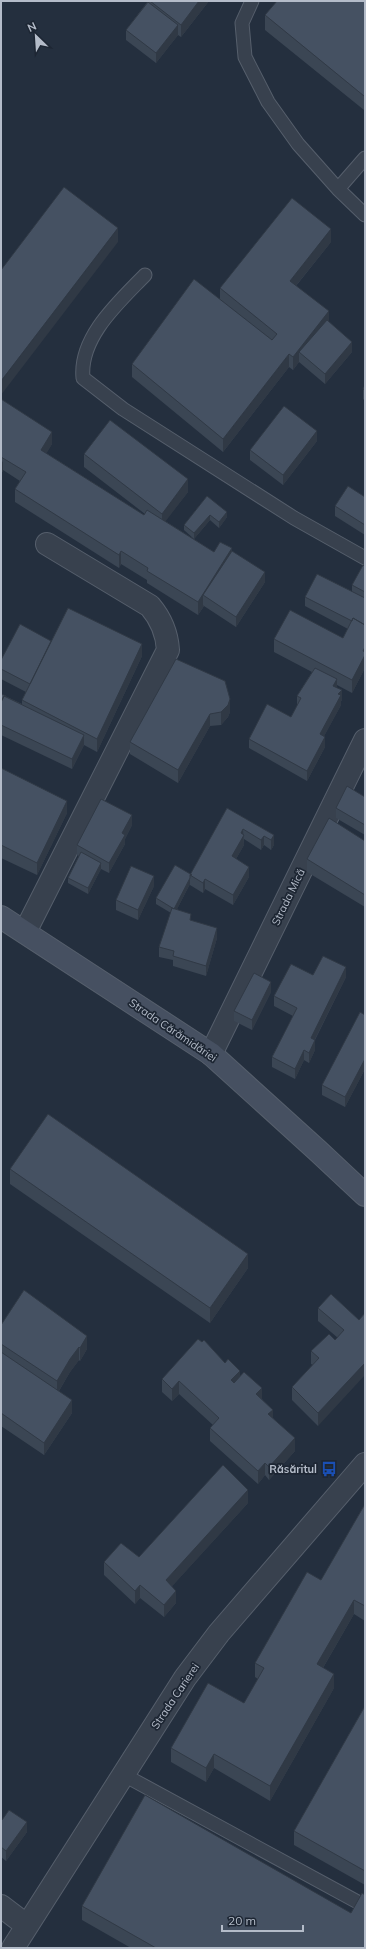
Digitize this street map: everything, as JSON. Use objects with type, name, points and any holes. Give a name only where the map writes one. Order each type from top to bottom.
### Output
[{"type":"street","points":[[25,932],[168,650],[167,636],[156,613],[150,606],[47,544]]},
{"type":"street","name":"Strada Mică","points":[[211,1054],[365,740]]},
{"type":"street","name":"Strada Cărămidăriei","points":[[1,917],[211,1054],[365,1195]]},
{"type":"street","name":"Strada Carierei","points":[[13,1948],[26,1925],[124,1775],[185,1678],[219,1633],[365,1464]]},
{"type":"street","points":[[1,1906],[26,1925]]},
{"type":"lane","points":[[252,1],[242,23],[245,57],[268,102],[298,144],[338,189],[365,215]]},
{"type":"lane","points":[[338,189],[365,158]]},
{"type":"lane","points":[[145,275],[101,324],[85,351],[82,365],[83,378],[123,409],[294,518],[365,558]]},
{"type":"lane","points":[[124,1775],[365,1906]]},
{"type":"building","points":[[150,1],[199,1],[181,25]]},
{"type":"building","points":[[277,1],[365,1],[364,96],[265,15]]},
{"type":"building","points":[[148,2],[178,25],[156,53],[126,30]]},
{"type":"building","points":[[64,187],[118,228],[1,381],[1,270]]},
{"type":"building","points":[[292,198],[331,229],[290,281],[329,311],[293,357],[289,354],[223,439],[132,364],[194,279],[272,340],[277,334],[220,288]]},
{"type":"building","points":[[327,320],[352,342],[325,374],[299,352]]},
{"type":"building","points":[[1,399],[52,432],[41,450],[144,515],[147,510],[214,552],[220,542],[232,548],[198,602],[147,571],[148,568],[121,551],[119,555],[15,489],[26,472],[1,457]]},
{"type":"building","points":[[284,406],[317,431],[283,475],[250,450]]},
{"type":"building","points":[[110,420],[188,479],[162,514],[84,454]]},
{"type":"building","points":[[348,486],[365,497],[365,525],[335,506]]},
{"type":"building","points":[[207,496],[227,512],[219,522],[210,515],[194,533],[184,525]]},
{"type":"building","points":[[232,551],[265,572],[236,617],[203,595]]},
{"type":"building","points":[[363,565],[365,566],[365,592],[352,585]]},
{"type":"building","points":[[317,574],[365,598],[365,625],[353,618],[352,621],[305,597]]},
{"type":"building","points":[[68,608],[142,644],[97,739],[22,700]]},
{"type":"building","points":[[290,610],[343,638],[353,618],[365,625],[365,647],[363,651],[365,652],[365,655],[352,680],[274,639]]},
{"type":"building","points":[[20,624],[51,641],[30,684],[1,669],[1,660]]},
{"type":"building","points":[[176,659],[225,681],[230,699],[228,705],[221,712],[210,714],[178,770],[130,742]]},
{"type":"building","points":[[315,668],[337,679],[333,686],[342,690],[338,694],[341,695],[320,734],[325,737],[307,771],[249,739],[267,704],[291,717],[301,698],[297,696]]},
{"type":"building","points":[[1,694],[6,696],[4,696],[1,702]]},
{"type":"building","points":[[4,696],[84,735],[72,759],[1,725],[1,702]]},
{"type":"building","points":[[1,768],[67,801],[37,863],[1,845]]},
{"type":"building","points":[[347,786],[365,797],[365,825],[336,808]]},
{"type":"building","points":[[101,799],[132,815],[122,833],[125,835],[109,863],[77,845]]},
{"type":"building","points":[[227,808],[274,835],[271,840],[264,836],[261,840],[243,829],[241,833],[244,835],[232,856],[249,867],[233,895],[205,879],[203,883],[190,875]]},
{"type":"building","points":[[329,818],[365,841],[365,895],[307,859]]},
{"type":"building","points":[[81,852],[101,863],[88,888],[68,878]]},
{"type":"building","points":[[175,865],[192,875],[190,875],[190,878],[174,909],[156,898]]},
{"type":"building","points":[[131,866],[154,876],[138,910],[116,900]]},
{"type":"building","points":[[172,908],[191,914],[190,920],[217,928],[206,966],[173,956],[174,951],[159,947]]},
{"type":"building","points":[[323,956],[346,967],[311,1038],[315,1040],[309,1053],[304,1050],[295,1069],[272,1057],[297,1008],[274,996],[291,964],[313,975]]},
{"type":"building","points":[[254,973],[271,982],[252,1020],[234,1011]]},
{"type":"building","points":[[360,1012],[365,1015],[365,1059],[345,1097],[322,1085]]},
{"type":"building","points":[[48,1114],[248,1254],[210,1308],[10,1169]]},
{"type":"building","points":[[24,1290],[87,1336],[80,1348],[79,1347],[70,1359],[57,1381],[1,1344],[1,1325]]},
{"type":"building","points":[[331,1294],[359,1320],[365,1313],[365,1363],[318,1413],[292,1387],[319,1358],[311,1351],[329,1334],[335,1340],[344,1330],[318,1308]]},
{"type":"building","points":[[198,1339],[202,1342],[204,1340],[225,1363],[228,1359],[240,1371],[231,1380],[234,1383],[244,1372],[262,1388],[256,1394],[273,1410],[268,1414],[295,1438],[269,1467],[265,1463],[258,1471],[210,1428],[219,1418],[179,1381],[172,1389],[162,1379]]},
{"type":"building","points":[[1,1352],[72,1400],[44,1443],[1,1413]]},
{"type":"building","points":[[223,1465],[248,1490],[166,1580],[176,1591],[164,1605],[140,1585],[135,1591],[104,1562],[121,1543],[139,1557]]},
{"type":"building","points":[[365,1504],[365,1606],[354,1600],[317,1664],[334,1674],[270,1786],[214,1754],[206,1768],[171,1748],[208,1683],[244,1703],[264,1668],[255,1663],[307,1572],[321,1580]]},
{"type":"building","points":[[365,1706],[365,1871],[294,1831]]},
{"type":"building","points":[[145,1795],[351,1913],[362,1893],[365,1895],[365,1948],[156,1948],[82,1906]]},
{"type":"building","points":[[9,1810],[27,1822],[6,1851],[1,1847],[1,1820]]},
{"type":"place","name":"Răsăritul","points":[[329,1469]]}]
